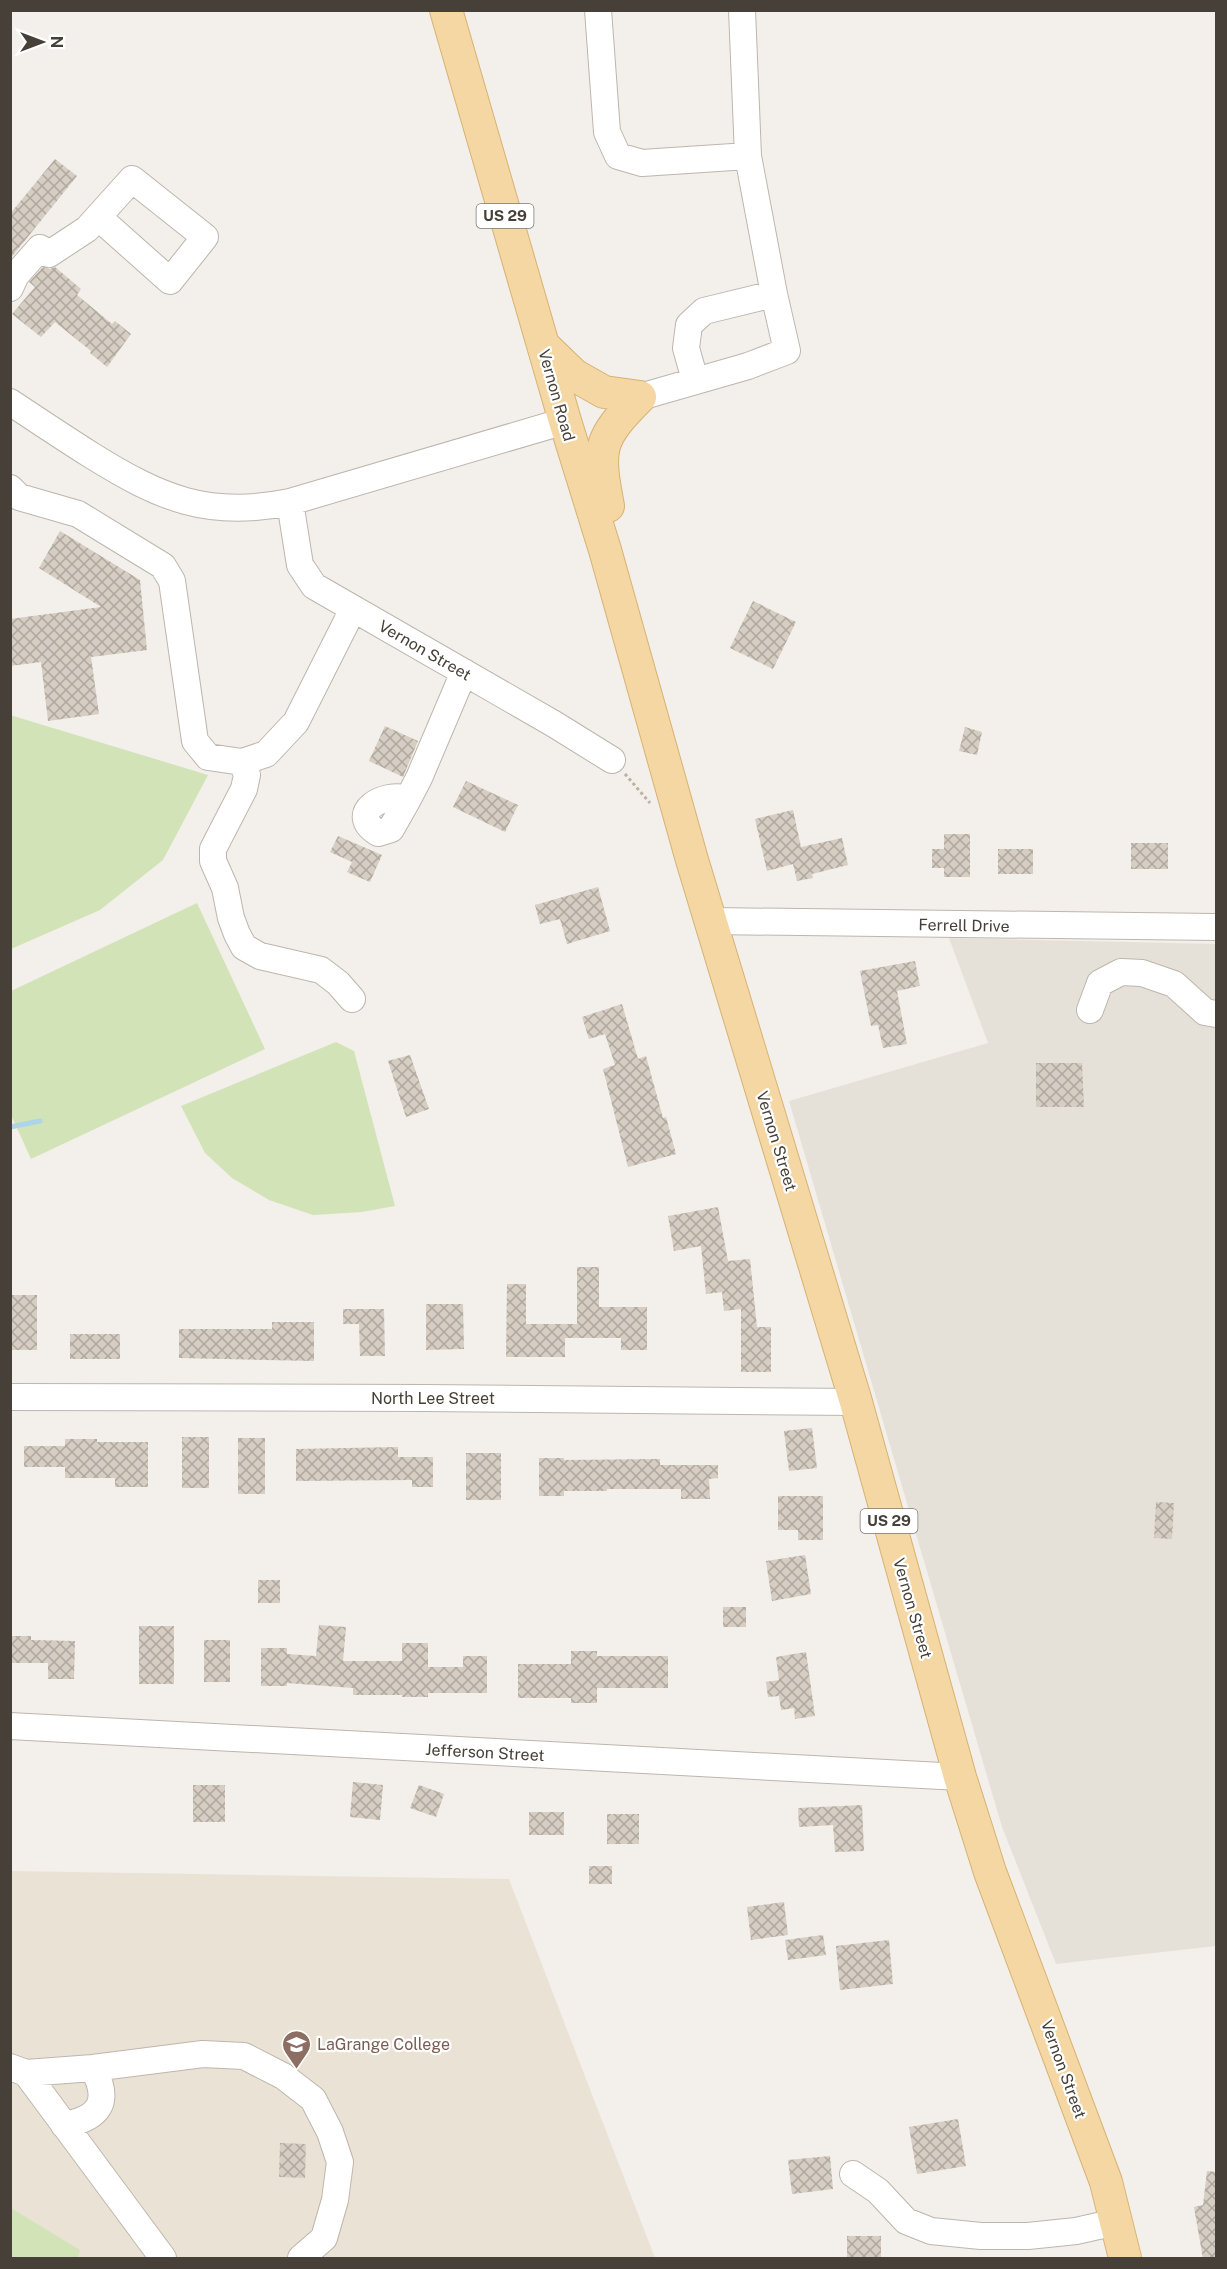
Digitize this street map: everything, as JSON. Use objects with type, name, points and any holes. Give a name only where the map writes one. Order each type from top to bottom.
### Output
[{"type":"main road","name":"Vernon Road","points":[[446,10],[669,778]]},
{"type":"main road","points":[[542,344],[574,375],[604,392],[640,397]]},
{"type":"main road","points":[[618,596],[614,534],[601,470],[603,445],[617,420],[640,397]]},
{"type":"main road","name":"Vernon Street","points":[[669,778],[856,1402],[960,1777],[990,1872],[1106,2182],[1125,2259]]},
{"type":"street","points":[[598,10],[607,132],[618,156],[642,163],[748,156]]},
{"type":"street","points":[[640,397],[748,366],[787,351],[748,156],[742,10]]},
{"type":"street","points":[[10,288],[15,275],[40,248],[48,254],[87,229],[98,217]]},
{"type":"street","points":[[695,380],[686,348],[689,325],[704,310],[774,294]]},
{"type":"street","points":[[11,403],[140,485],[185,502],[230,508],[260,507],[290,502],[565,421]]},
{"type":"street","points":[[10,488],[19,497],[78,514],[163,566],[172,581],[195,741],[208,757],[242,762],[266,754],[296,722],[353,609]]},
{"type":"street","name":"Vernon Street","points":[[290,502],[300,565],[314,586],[554,724],[612,760]]},
{"type":"street","points":[[408,799],[464,672]]},
{"type":"street","points":[[242,762],[247,775],[244,789],[213,849],[213,861],[225,888],[231,918],[243,947],[260,956],[321,970],[338,983],[352,999]]},
{"type":"street","name":"Ferrell Drive","points":[[711,921],[1216,927]]},
{"type":"street","points":[[1090,1010],[1100,983],[1121,972],[1142,973],[1174,984],[1204,1012],[1216,1014]]},
{"type":"street","name":"North Lee Street","points":[[10,1397],[856,1402]]},
{"type":"street","name":"Jefferson Street","points":[[10,1726],[960,1777]]},
{"type":"street","points":[[18,2070],[93,2068],[203,2054],[243,2056],[284,2076],[313,2099],[330,2132],[340,2162],[335,2200],[324,2238],[301,2259]]},
{"type":"street","points":[[64,2125],[91,2116],[102,2101],[102,2084],[93,2068]]},
{"type":"street","points":[[18,2070],[64,2125],[163,2259]]},
{"type":"street","points":[[853,2174],[878,2191],[906,2221],[931,2231],[981,2236],[1028,2236],[1076,2231],[1116,2222]]},
{"type":"shaded area","points":[[949,938],[1216,944],[1216,1946],[1056,1964],[1002,1827],[789,1101],[988,1043]]},
{"type":"shaded area","name":"LaGrange College","points":[[11,1871],[509,1879],[655,2258],[11,2258]]},
{"type":"green space","points":[[10,715],[208,775],[163,860],[100,910],[11,949]]},
{"type":"green space","points":[[197,903],[265,1049],[31,1159],[11,1115],[11,991]]},
{"type":"green space","points":[[336,1042],[354,1051],[395,1206],[362,1212],[313,1215],[269,1200],[232,1178],[205,1153],[181,1106]]},
{"type":"green space","points":[[11,2208],[80,2250],[78,2258],[11,2258]]},
{"type":"building","points":[[55,159],[77,176],[10,259],[10,214]]},
{"type":"building","points":[[43,267],[50,269],[55,267],[81,289],[77,295],[112,324],[115,321],[131,334],[107,367],[55,322],[41,337],[12,314],[35,287],[29,282]]},
{"type":"building","points":[[60,531],[140,580],[147,650],[91,657],[99,714],[48,721],[41,662],[10,666],[10,619],[101,607],[39,568]]},
{"type":"building","points":[[753,601],[796,622],[773,669],[730,648]]},
{"type":"building","points":[[385,726],[418,741],[403,777],[369,761]]},
{"type":"building","points":[[965,727],[982,732],[977,755],[959,751]]},
{"type":"building","points":[[466,781],[518,805],[505,832],[453,807]]},
{"type":"building","points":[[793,810],[801,847],[842,838],[848,865],[812,874],[813,878],[797,881],[793,864],[767,871],[755,819]]},
{"type":"building","points":[[944,834],[970,834],[970,877],[944,877],[944,868],[932,868],[932,849],[944,849]]},
{"type":"building","points":[[338,836],[382,855],[370,882],[347,872],[352,862],[330,852]]},
{"type":"building","points":[[1131,843],[1168,843],[1168,869],[1131,869]]},
{"type":"building","points":[[998,849],[1033,849],[1033,874],[998,874]]},
{"type":"building","points":[[598,887],[610,931],[567,944],[560,919],[540,924],[535,905]]},
{"type":"building","points":[[915,961],[920,986],[897,991],[907,1044],[883,1048],[878,1025],[871,1026],[860,971]]},
{"type":"building","points":[[622,1004],[638,1059],[646,1056],[663,1118],[666,1117],[676,1154],[628,1167],[603,1069],[615,1065],[605,1034],[589,1039],[582,1017]]},
{"type":"building","points":[[410,1055],[429,1109],[406,1117],[388,1061]]},
{"type":"building","points":[[1036,1063],[1082,1063],[1084,1107],[1036,1107]]},
{"type":"building","points":[[718,1207],[728,1261],[750,1259],[757,1327],[771,1327],[771,1372],[741,1372],[741,1309],[724,1311],[722,1292],[706,1294],[701,1246],[674,1251],[668,1216]]},
{"type":"building","points":[[577,1267],[599,1267],[599,1307],[647,1307],[647,1350],[621,1350],[621,1338],[565,1338],[565,1357],[506,1357],[507,1284],[526,1284],[526,1324],[577,1324]]},
{"type":"building","points":[[12,1295],[37,1295],[37,1350],[10,1350]]},
{"type":"building","points":[[426,1304],[463,1304],[464,1349],[426,1350]]},
{"type":"building","points":[[343,1309],[384,1309],[385,1356],[360,1356],[359,1324],[343,1324]]},
{"type":"building","points":[[272,1322],[314,1322],[314,1361],[179,1358],[179,1329],[272,1329]]},
{"type":"building","points":[[70,1334],[120,1334],[120,1359],[70,1359]]},
{"type":"building","points":[[812,1428],[817,1468],[789,1471],[784,1431]]},
{"type":"building","points":[[182,1437],[209,1437],[209,1488],[182,1488]]},
{"type":"building","points":[[238,1438],[265,1438],[265,1494],[238,1494]]},
{"type":"building","points":[[65,1439],[97,1439],[97,1442],[148,1442],[148,1487],[115,1487],[115,1478],[65,1478],[65,1467],[24,1467],[24,1446],[65,1446]]},
{"type":"building","points":[[398,1447],[398,1457],[433,1457],[433,1487],[412,1487],[412,1480],[296,1481],[296,1449]]},
{"type":"building","points":[[466,1453],[501,1453],[501,1500],[466,1500]]},
{"type":"building","points":[[539,1458],[660,1459],[660,1465],[718,1465],[718,1478],[709,1479],[710,1499],[681,1499],[681,1489],[564,1491],[564,1496],[539,1496]]},
{"type":"building","points":[[778,1496],[823,1496],[823,1540],[798,1540],[798,1530],[778,1530]]},
{"type":"building","points":[[1156,1502],[1174,1503],[1172,1539],[1154,1538]]},
{"type":"building","points":[[805,1555],[811,1594],[772,1601],[766,1561]]},
{"type":"building","points":[[258,1580],[280,1580],[280,1603],[258,1603]]},
{"type":"building","points":[[723,1607],[746,1607],[746,1627],[723,1627]]},
{"type":"building","points":[[319,1625],[346,1627],[343,1661],[402,1661],[402,1643],[428,1643],[428,1667],[463,1667],[463,1656],[487,1656],[487,1693],[428,1693],[428,1697],[402,1697],[402,1695],[353,1695],[353,1688],[287,1683],[287,1686],[261,1686],[261,1648],[287,1648],[287,1654],[316,1656]]},
{"type":"building","points":[[139,1626],[174,1626],[174,1684],[139,1684]]},
{"type":"building","points":[[10,1636],[31,1636],[31,1640],[75,1641],[74,1679],[48,1679],[48,1663],[10,1663]]},
{"type":"building","points":[[204,1640],[230,1640],[230,1682],[204,1682]]},
{"type":"building","points":[[571,1651],[597,1651],[597,1656],[668,1656],[668,1688],[597,1688],[597,1703],[571,1703],[571,1698],[518,1698],[518,1664],[571,1664]]},
{"type":"building","points":[[806,1652],[815,1716],[795,1719],[794,1708],[781,1710],[779,1696],[768,1697],[766,1682],[779,1680],[776,1657]]},
{"type":"building","points":[[353,1782],[383,1785],[380,1820],[350,1817]]},
{"type":"building","points":[[193,1785],[225,1785],[225,1822],[193,1822]]},
{"type":"building","points":[[419,1785],[444,1794],[436,1817],[410,1808]]},
{"type":"building","points":[[862,1805],[864,1851],[835,1852],[833,1825],[799,1827],[798,1808]]},
{"type":"building","points":[[529,1812],[564,1812],[564,1835],[529,1835]]},
{"type":"building","points":[[607,1814],[639,1814],[639,1844],[607,1844]]},
{"type":"building","points":[[589,1866],[612,1866],[612,1884],[589,1884]]},
{"type":"building","points":[[784,1902],[788,1935],[751,1940],[747,1907]]},
{"type":"building","points":[[823,1935],[826,1955],[788,1960],[785,1940]]},
{"type":"building","points":[[889,1940],[893,1984],[840,1990],[836,1946]]},
{"type":"building","points":[[958,2119],[966,2166],[917,2174],[909,2127]]},
{"type":"building","points":[[280,2143],[306,2144],[305,2178],[279,2177]]},
{"type":"building","points":[[830,2156],[833,2189],[792,2194],[788,2160]]},
{"type":"building","points":[[1207,2171],[1216,2172],[1216,2259],[1203,2259],[1194,2207],[1203,2205]]},
{"type":"building","points":[[847,2236],[881,2236],[881,2259],[847,2259]]},
{"type":"waterway","points":[[10,1127],[40,1121]]},
{"type":"place","name":"LaGrange College","points":[[296,2070]]}]
